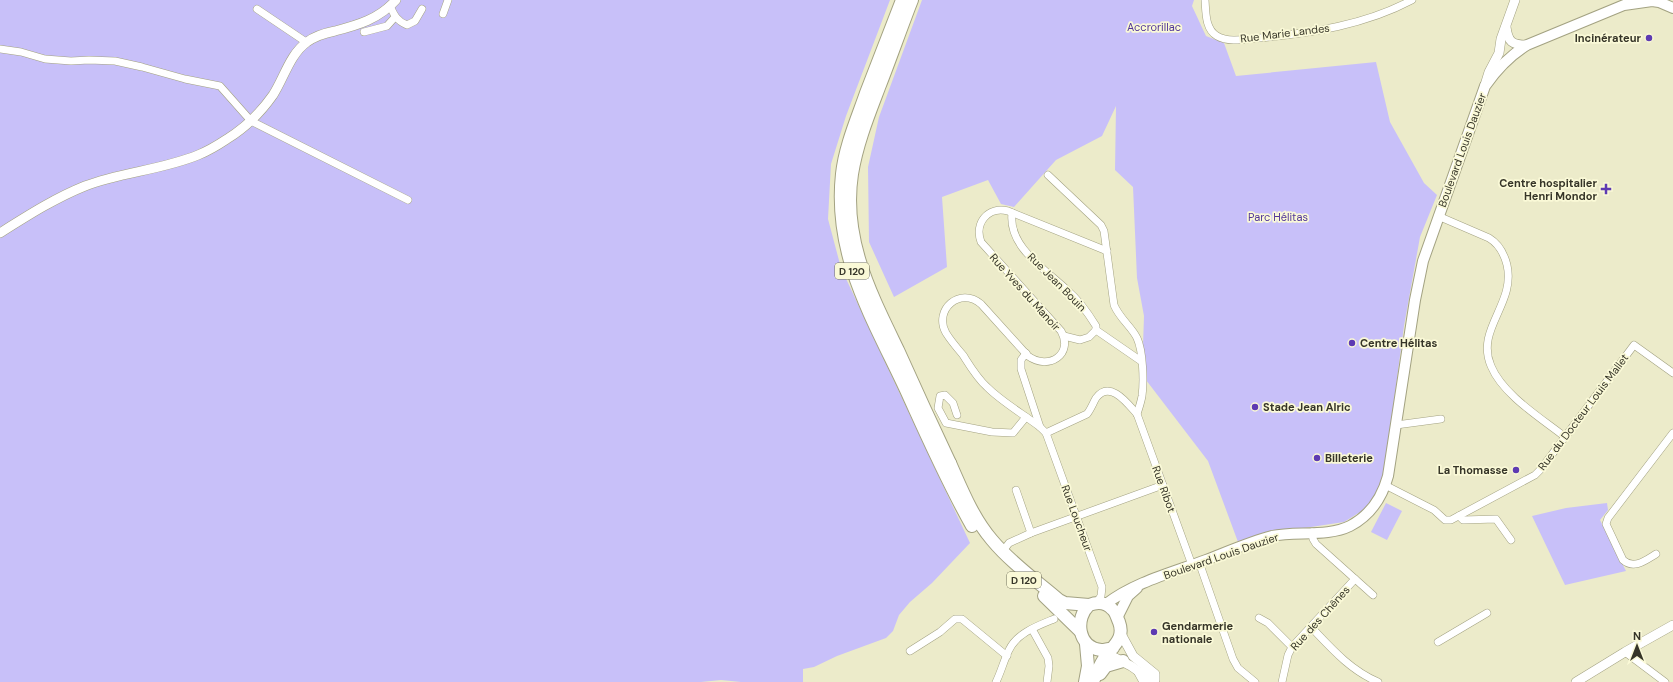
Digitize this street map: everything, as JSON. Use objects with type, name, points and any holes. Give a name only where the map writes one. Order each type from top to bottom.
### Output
[{"type":"main road","name":"D 120","points":[[902,0],[848,146],[842,172],[841,193],[843,233],[848,257],[859,289],[942,466],[972,526],[999,558],[1047,599],[1080,631]]},
{"type":"main road","name":"D 120","points":[[912,0],[866,119],[859,144],[850,193],[852,229],[855,248],[868,286],[974,514],[993,541],[1059,600],[1065,603],[1097,604]]},
{"type":"main road","name":"Boulevard Louis Dauzier","points":[[1097,604],[1143,582],[1271,537],[1335,530],[1348,527],[1360,520],[1374,506],[1385,485],[1420,277],[1438,216],[1485,86],[1500,65],[1515,52],[1527,45],[1627,2],[1657,1],[1673,8]]},
{"type":"main road","name":"Boulevard Louis Dauzier","points":[[1117,618],[1128,596],[1143,582]]},
{"type":"main road","points":[[1085,682],[1088,666],[1086,644],[1080,631],[1080,619],[1085,609],[1097,604],[1114,610],[1121,628],[1121,634],[1107,650],[1096,673],[1094,682]]},
{"type":"main road","points":[[1086,644],[1107,650]]},
{"type":"main road","points":[[1094,682],[1106,666],[1123,661]]},
{"type":"street","points":[[443,14],[448,0]]},
{"type":"street","name":"Rue Marie Landes","points":[[1205,0],[1207,23],[1211,31],[1217,36],[1225,39],[1240,39],[1327,30],[1374,17],[1412,0]]},
{"type":"street","points":[[1485,86],[1488,72],[1499,53],[1501,39],[1515,0]]},
{"type":"street","points":[[393,3],[395,17],[407,25],[415,21],[422,8]]},
{"type":"street","points":[[0,233],[59,198],[85,186],[115,176],[173,163],[199,155],[228,138],[251,121],[273,95],[294,56],[306,42],[322,34],[364,23],[378,16],[393,3]]},
{"type":"street","points":[[257,9],[306,42]]},
{"type":"street","points":[[364,32],[387,26],[395,17]]},
{"type":"street","points":[[1506,27],[1508,39],[1517,45],[1527,45]]},
{"type":"street","points":[[0,49],[21,52],[45,59],[71,61],[115,61],[185,79],[220,86],[251,121],[408,200]]},
{"type":"street","points":[[1048,175],[1101,225],[1106,236],[1114,305],[1118,314],[1137,337],[1143,386],[1142,397],[1137,414]]},
{"type":"street","name":"Rue Yves du Manoir","points":[[1046,433],[993,393],[980,380],[946,333],[943,321],[946,308],[954,300],[960,298],[967,297],[977,301],[1034,360],[1040,362],[1051,361],[1060,354],[1063,349],[1064,336],[1062,331],[981,242],[979,237],[979,227],[983,218],[996,210],[1002,210],[1107,251]]},
{"type":"street","name":"Rue Jean Bouin","points":[[1012,213],[1012,225],[1022,246],[1038,264],[1068,290],[1080,303],[1096,326],[1096,330]]},
{"type":"street","points":[[1438,216],[1489,238],[1494,241],[1502,251],[1508,270],[1509,283],[1507,294],[1489,334],[1487,352],[1491,366],[1504,385],[1517,398],[1565,437]]},
{"type":"street","points":[[1064,336],[1080,340],[1089,337],[1096,330],[1141,361]]},
{"type":"street","name":"Rue du Docteur Louis Mallet","points":[[1385,485],[1434,510],[1445,520],[1451,520],[1535,475],[1634,345],[1673,373]]},
{"type":"street","points":[[1026,353],[1021,360],[1021,369],[1040,427]]},
{"type":"street","points":[[1046,433],[1087,414],[1092,409],[1096,397],[1104,392],[1114,392],[1119,394],[1137,414]]},
{"type":"street","points":[[957,415],[953,403],[946,395],[940,396],[938,408],[946,423],[992,432],[1013,433],[1026,417]]},
{"type":"street","name":"Rue Ribot","points":[[1137,414],[1163,485],[1233,659],[1238,668],[1255,682]]},
{"type":"street","points":[[1396,425],[1441,419]]},
{"type":"street","name":"Rue Loucheur","points":[[1046,433],[1102,587],[1101,596],[1097,604]]},
{"type":"street","points":[[1656,554],[1638,564],[1626,563],[1623,560],[1606,524],[1608,518],[1673,433]]},
{"type":"street","points":[[1003,551],[1009,543],[1031,533],[1163,485]]},
{"type":"street","points":[[1016,490],[1031,533]]},
{"type":"street","points":[[1459,516],[1463,520],[1496,519],[1511,540]]},
{"type":"street","points":[[1312,532],[1313,539],[1316,544],[1373,595]]},
{"type":"street","name":"Rue des Chênes","points":[[1282,682],[1288,655],[1292,647],[1355,579]]},
{"type":"street","points":[[1438,642],[1487,613]]},
{"type":"street","points":[[910,651],[940,632],[954,619],[958,618],[962,619],[1007,656]]},
{"type":"street","points":[[1259,618],[1268,623],[1292,647]]},
{"type":"street","points":[[996,682],[1009,649],[1017,640],[1032,629],[1054,619]]},
{"type":"street","points":[[1576,682],[1625,652],[1673,626]]},
{"type":"street","points":[[1311,627],[1344,662],[1358,672],[1378,682]]},
{"type":"street","points":[[1032,629],[1048,658],[1049,666],[1046,682]]},
{"type":"street","points":[[1121,634],[1133,656],[1156,680]]},
{"type":"street","points":[[1107,650],[1156,680]]},
{"type":"street","points":[[1625,652],[1665,682]]},
{"type":"street","points":[[1136,669],[1143,682]]},
{"type":"green space","points":[[0,0],[890,0],[846,116],[831,164],[828,219],[841,268],[970,543],[932,583],[910,602],[899,615],[893,631],[886,638],[837,656],[814,667],[803,669],[803,682],[741,682],[721,680],[701,682],[0,682]]},
{"type":"green space","name":"Parc Hélitas","points":[[922,0],[1194,0],[1192,6],[1206,36],[1224,43],[1236,76],[1376,62],[1390,122],[1424,183],[1437,195],[1420,237],[1404,326],[1385,468],[1378,493],[1365,509],[1344,522],[1258,535],[1238,542],[1208,461],[1146,380],[1143,346],[1144,316],[1137,278],[1133,187],[1115,170],[1116,106],[1102,136],[1056,160],[1014,207],[1001,204],[988,180],[942,197],[947,267],[894,297],[869,242],[868,167],[879,117]]},
{"type":"green space","points":[[1386,503],[1402,511],[1387,540],[1371,532]]},
{"type":"green space","points":[[1607,503],[1608,510],[1600,520],[1626,571],[1565,585],[1532,516],[1566,508]]},
{"type":"place","name":"Incinérateur","points":[[1649,38]]},
{"type":"place","name":"Centre hospitalier Henri Mondor","points":[[1606,189]]},
{"type":"place","name":"Centre Hélitas","points":[[1352,343]]},
{"type":"place","name":"Stade Jean Alric","points":[[1255,407]]},
{"type":"place","name":"Billeterie","points":[[1317,458]]},
{"type":"place","name":"La Thomasse","points":[[1516,470]]},
{"type":"place","name":"Gendarmerie nationale","points":[[1154,632]]},
{"type":"park label","name":"Accrorillac","points":[[1154,27]]}]
